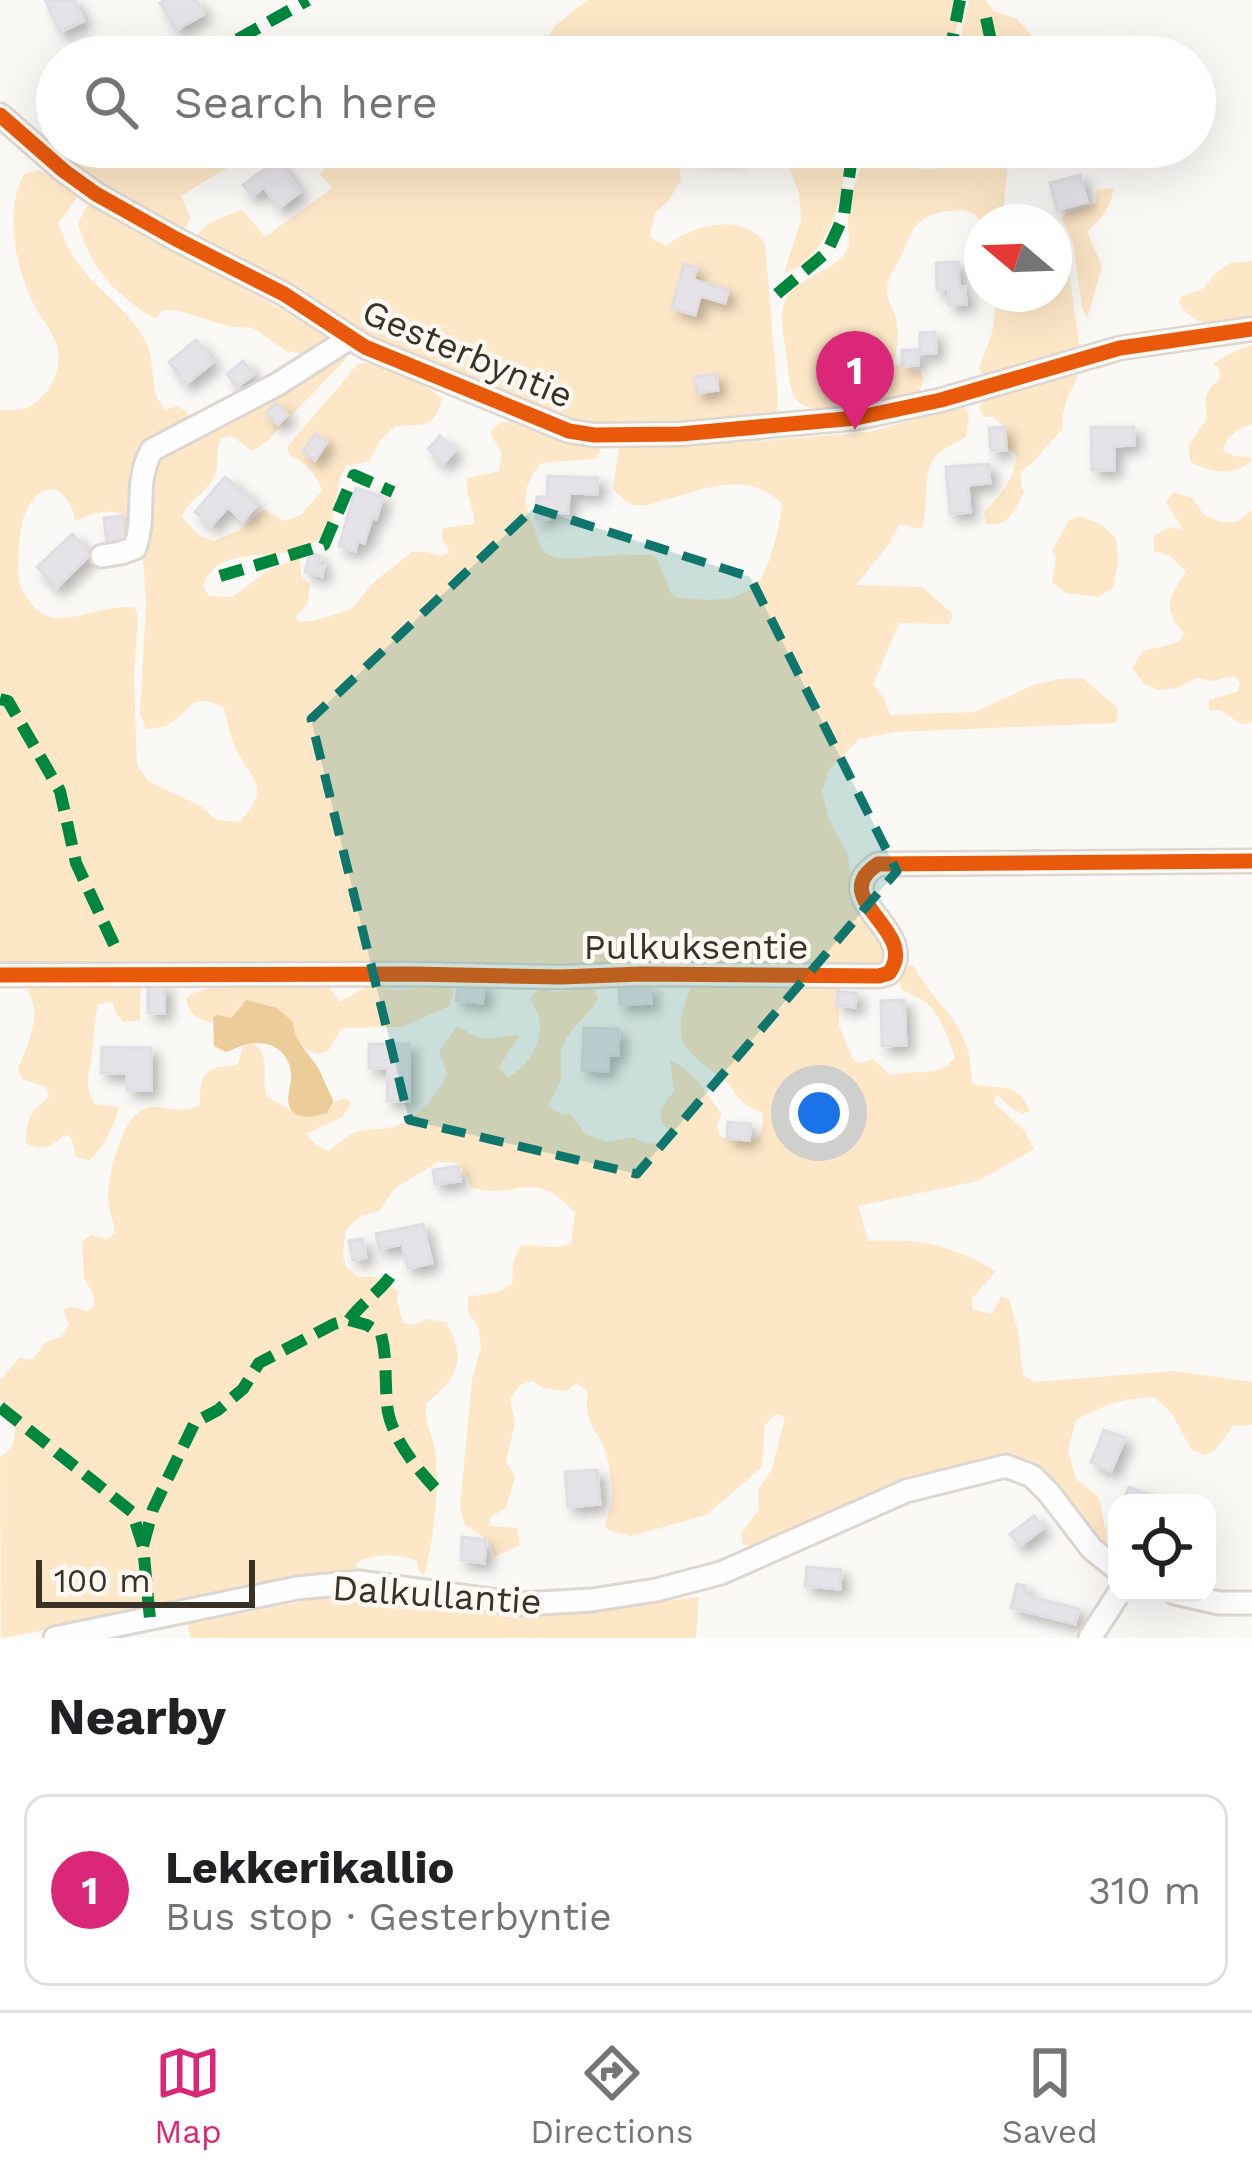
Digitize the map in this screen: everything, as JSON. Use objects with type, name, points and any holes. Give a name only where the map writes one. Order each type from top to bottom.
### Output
[{"type":"street","name":"Gesterbyntie","points":[[0,116],[36,147]]},
{"type":"street","name":"Gesterbyntie","points":[[61,168],[176,239],[272,287],[382,356],[551,425],[594,435],[680,434],[856,418],[941,400],[1129,346],[1252,329]]},
{"type":"street","points":[[102,556],[135,548],[140,533],[140,478],[152,450],[278,384],[350,338]]},
{"type":"street","name":"Pulkuksentie","points":[[0,975],[879,976],[889,973],[897,956],[896,946],[862,895],[866,872],[878,864],[1252,861]]},
{"type":"street","name":"Dalkullantie","points":[[55,1638],[297,1588],[359,1582],[521,1604],[656,1590],[721,1574],[906,1491],[1006,1466],[1032,1476],[1092,1550],[1108,1562]]},
{"type":"street","points":[[1090,1638],[1113,1602]]},
{"type":"street","points":[[1215,1602],[1252,1603]]},
{"type":"highlighted area","points":[[534,508],[750,577],[897,871],[637,1174],[409,1120],[311,719]]},
{"type":"shaded area","points":[[587,0],[963,0],[955,36],[548,36]]},
{"type":"shaded area","points":[[969,0],[986,0],[994,11],[1017,19],[1032,36],[961,36]]},
{"type":"shaded area","points":[[76,168],[227,168],[181,196],[191,218],[183,231]]},
{"type":"shaded area","points":[[325,168],[680,168],[681,180],[655,213],[649,237],[666,246],[703,227],[730,224],[755,233],[765,243],[776,416],[626,427],[568,419],[460,379],[371,338],[280,280],[197,238],[210,224],[242,210],[265,237],[332,188],[320,174]]},
{"type":"shaded area","points":[[789,168],[847,168],[836,211],[820,244],[804,263],[784,273],[801,220],[799,193]]},
{"type":"shaded area","points":[[862,168],[1007,168],[1004,204],[964,204],[964,210],[926,217],[914,229],[891,275],[887,294],[898,330],[894,364],[920,371],[924,378],[919,394],[854,408],[817,409],[795,398],[782,325],[784,305],[800,284],[843,255],[849,243],[849,211]]},
{"type":"shaded area","points":[[40,170],[79,194],[58,224],[67,246],[142,335],[160,403],[166,410],[176,406],[187,411],[189,419],[141,447],[128,538],[124,515],[106,512],[75,521],[60,492],[40,493],[22,523],[19,580],[29,601],[51,617],[135,608],[137,765],[148,781],[202,807],[216,820],[239,822],[257,791],[234,745],[223,707],[196,702],[167,725],[146,729],[140,713],[148,474],[172,448],[343,353],[347,355],[344,361],[267,441],[252,451],[232,436],[221,438],[214,477],[182,516],[198,535],[213,541],[238,531],[264,509],[283,521],[301,515],[322,490],[313,473],[287,447],[358,364],[391,369],[424,385],[442,398],[436,416],[420,425],[395,426],[369,461],[346,466],[331,520],[321,537],[290,552],[223,562],[203,586],[209,596],[232,597],[270,569],[299,558],[302,578],[310,584],[308,603],[296,616],[298,622],[311,621],[354,606],[373,583],[411,552],[441,556],[450,552],[441,537],[443,528],[474,524],[468,478],[499,471],[502,454],[490,432],[501,422],[512,422],[564,443],[596,446],[601,451],[594,459],[541,463],[532,476],[527,507],[543,552],[564,558],[654,555],[674,597],[726,599],[756,585],[765,571],[783,504],[769,493],[740,484],[632,504],[613,489],[619,448],[627,443],[735,443],[869,432],[964,405],[969,416],[966,436],[940,452],[930,467],[921,529],[900,524],[856,585],[922,587],[953,614],[949,624],[899,623],[873,684],[890,715],[974,712],[1034,685],[1083,678],[1118,709],[1116,723],[895,732],[859,739],[829,770],[822,791],[829,820],[847,852],[854,888],[887,944],[882,970],[0,968],[0,410],[22,409],[36,402],[57,371],[56,343],[27,287],[14,238],[18,189],[24,174]]},
{"type":"shaded area","points":[[1113,188],[1108,207],[1087,232],[1102,266],[1087,319],[1072,241],[1072,211],[1096,203],[1097,190]]},
{"type":"shaded area","points":[[95,202],[330,339],[310,355],[286,351],[253,328],[232,327],[176,310],[163,310],[155,319],[117,290],[90,254],[78,224],[85,208]]},
{"type":"shaded area","points":[[1252,261],[1252,322],[1203,323],[1179,303],[1182,296],[1203,289],[1230,263]]},
{"type":"shaded area","points":[[1072,293],[1080,350],[984,377],[979,369],[995,312],[1072,312]]},
{"type":"shaded area","points":[[1252,345],[1252,424],[1234,433],[1223,450],[1252,460],[1223,472],[1191,462],[1188,446],[1207,419],[1206,395],[1220,378],[1213,364]]},
{"type":"shaded area","points":[[1075,371],[1063,429],[1021,471],[1024,492],[1010,516],[986,524],[984,512],[1010,479],[1016,455],[1007,446],[1006,428],[993,417],[984,417],[979,407],[987,398]]},
{"type":"shaded area","points":[[1174,492],[1192,498],[1204,515],[1220,522],[1237,522],[1252,510],[1252,722],[1242,724],[1220,710],[1209,711],[1209,700],[1238,691],[1240,682],[1233,676],[1212,681],[1197,678],[1177,688],[1158,690],[1145,684],[1132,668],[1143,651],[1176,643],[1185,635],[1170,604],[1186,572],[1170,556],[1154,551],[1154,536],[1170,527],[1183,530],[1166,502]]},
{"type":"shaded area","points":[[1081,516],[1116,538],[1113,587],[1099,597],[1066,593],[1052,582],[1056,557],[1052,551],[1069,520]]},
{"type":"shaded area","points":[[904,965],[913,965],[960,1030],[972,1084],[1019,1094],[1030,1111],[1021,1114],[994,1095],[994,1103],[1024,1130],[1034,1149],[978,1181],[858,1206],[868,1241],[935,1245],[996,1271],[972,1298],[972,1309],[992,1314],[1001,1296],[1009,1299],[1023,1375],[1034,1382],[1174,1371],[1252,1382],[1252,1425],[1233,1426],[1215,1450],[1205,1455],[1192,1450],[1170,1411],[1154,1397],[1113,1403],[1076,1420],[1068,1450],[1076,1479],[1099,1498],[1108,1541],[1103,1552],[1036,1467],[1013,1454],[903,1478],[755,1548],[743,1544],[741,1534],[759,1509],[758,1489],[772,1470],[785,1417],[776,1414],[765,1424],[762,1467],[706,1515],[631,1536],[613,1532],[605,1527],[612,1498],[609,1465],[590,1421],[588,1392],[577,1383],[566,1391],[542,1388],[533,1381],[520,1385],[510,1399],[515,1423],[506,1461],[515,1477],[506,1508],[492,1516],[489,1526],[517,1528],[520,1545],[494,1557],[487,1541],[465,1525],[460,1508],[472,1380],[481,1347],[478,1326],[468,1312],[468,1297],[498,1292],[512,1284],[520,1246],[571,1243],[575,1213],[560,1199],[535,1188],[471,1187],[457,1163],[438,1162],[394,1189],[379,1211],[361,1216],[346,1229],[343,1254],[346,1267],[358,1277],[376,1277],[398,1291],[403,1323],[446,1322],[456,1347],[452,1376],[426,1403],[436,1488],[424,1575],[417,1561],[377,1556],[355,1564],[363,1575],[1,1638],[0,1457],[13,1444],[15,1427],[14,1414],[0,1399],[0,1380],[19,1358],[32,1360],[46,1342],[61,1337],[69,1325],[63,1309],[88,1311],[95,1305],[84,1278],[82,1242],[91,1235],[108,1239],[115,1233],[108,1200],[111,1173],[129,1123],[144,1109],[183,1110],[200,1105],[205,1076],[213,1069],[238,1064],[244,1044],[251,1042],[263,1055],[270,1099],[292,1111],[311,1114],[327,1113],[333,1102],[347,1098],[351,1105],[342,1117],[306,1134],[328,1151],[355,1132],[393,1127],[422,1110],[447,1073],[439,1052],[457,1026],[482,1038],[519,1036],[499,1067],[508,1077],[516,1073],[533,1053],[539,1036],[539,1017],[530,998],[540,988],[562,991],[582,983],[594,987],[598,999],[565,1041],[561,1079],[548,1106],[571,1115],[586,1134],[607,1142],[632,1137],[648,1144],[664,1142],[669,1130],[661,1121],[661,1111],[674,1091],[670,1061],[693,1076],[722,1114],[717,1125],[720,1136],[752,1140],[761,1132],[762,1113],[742,1102],[684,1044],[681,1023],[690,989],[742,983],[839,988],[839,1026],[853,1060],[873,1059],[890,1075],[942,1069],[955,1057],[944,1028],[932,1008],[901,989]]},
{"type":"shaded area","points":[[141,980],[140,1020],[123,1022],[113,1002],[98,1004],[89,1089],[95,1104],[119,1107],[100,1149],[89,1161],[76,1157],[66,1134],[47,1147],[25,1142],[31,1116],[49,1097],[46,1087],[22,1079],[18,1069],[34,1013],[33,1002],[20,983]]},
{"type":"shaded area","points":[[325,982],[340,1002],[367,986],[400,990],[447,984],[454,992],[449,1006],[402,1027],[342,1028],[328,1051],[317,1054],[300,1047],[293,1022],[240,1005],[231,1018],[213,1017],[212,1023],[195,1015],[186,998],[233,984]]},
{"type":"shaded area","points":[[246,1000],[277,1008],[293,1022],[332,1097],[327,1113],[308,1117],[292,1111],[289,1064],[276,1048],[250,1043],[226,1052],[214,1046],[213,1017],[231,1018]]},
{"type":"shaded area","points":[[341,1594],[517,1618],[699,1597],[696,1638],[190,1638],[188,1624]]},
{"type":"building","points":[[45,0],[74,0],[84,21],[60,32]]},
{"type":"building","points":[[196,0],[204,14],[176,30],[160,3]]},
{"type":"building","points":[[266,168],[283,168],[300,192],[279,208],[264,187],[252,196],[243,185]]},
{"type":"building","points":[[1080,175],[1087,202],[1055,204],[1050,183]]},
{"type":"building","points":[[958,262],[964,304],[949,305],[949,289],[937,290],[936,263]]},
{"type":"building","points":[[684,264],[697,268],[693,280],[728,290],[725,303],[700,296],[695,315],[672,308]]},
{"type":"building","points":[[935,332],[936,353],[920,353],[920,333]]},
{"type":"building","points":[[196,340],[213,362],[186,384],[169,362]]},
{"type":"building","points":[[902,350],[918,350],[918,365],[902,366]]},
{"type":"building","points":[[243,361],[254,374],[237,387],[227,374]]},
{"type":"building","points":[[716,374],[718,390],[697,393],[694,377]]},
{"type":"building","points":[[276,403],[288,415],[278,425],[266,413]]},
{"type":"building","points":[[1005,427],[1006,450],[991,451],[989,428]]},
{"type":"building","points":[[1091,427],[1134,427],[1134,445],[1114,446],[1114,470],[1092,470]]},
{"type":"building","points":[[316,434],[327,442],[315,460],[303,451]]},
{"type":"building","points":[[440,436],[455,450],[443,464],[428,449]]},
{"type":"building","points":[[988,464],[990,483],[968,485],[970,512],[950,514],[946,467]]},
{"type":"building","points":[[548,476],[598,478],[597,494],[569,493],[568,513],[549,512],[548,519],[536,519],[537,497],[547,497]]},
{"type":"building","points":[[225,477],[257,505],[243,521],[228,507],[211,526],[195,512]]},
{"type":"building","points":[[356,488],[383,497],[364,543],[358,541],[355,551],[339,546]]},
{"type":"building","points":[[123,516],[126,540],[107,543],[104,518]]},
{"type":"building","points":[[72,534],[91,554],[56,588],[37,567]]},
{"type":"building","points":[[310,553],[320,556],[322,576],[305,572]]},
{"type":"building","points":[[459,982],[485,985],[482,1003],[456,1000]]},
{"type":"building","points":[[148,984],[164,984],[164,1013],[148,1013]]},
{"type":"building","points":[[650,986],[651,1003],[620,1005],[619,988]]},
{"type":"building","points":[[838,991],[857,993],[855,1007],[837,1005]]},
{"type":"building","points":[[904,1000],[906,1045],[882,1046],[881,1001]]},
{"type":"building","points":[[584,1028],[619,1029],[618,1055],[608,1055],[608,1071],[582,1070]]},
{"type":"building","points":[[369,1044],[409,1044],[409,1101],[387,1101],[388,1068],[369,1068]]},
{"type":"building","points":[[102,1047],[151,1048],[151,1090],[127,1090],[127,1073],[101,1073]]},
{"type":"building","points":[[728,1122],[751,1124],[749,1140],[727,1138]]},
{"type":"building","points":[[458,1166],[460,1181],[435,1184],[433,1170]]},
{"type":"building","points":[[423,1224],[432,1263],[408,1268],[402,1244],[379,1249],[376,1234]]},
{"type":"building","points":[[362,1239],[366,1257],[353,1260],[349,1241]]},
{"type":"building","points":[[1104,1430],[1125,1438],[1111,1471],[1091,1462]]},
{"type":"building","points":[[597,1470],[600,1504],[568,1507],[565,1472]]},
{"type":"building","points":[[1034,1516],[1043,1528],[1020,1546],[1010,1534]]},
{"type":"building","points":[[462,1537],[486,1540],[484,1563],[461,1560]]},
{"type":"building","points":[[807,1567],[841,1570],[840,1589],[805,1586]]},
{"type":"building","points":[[1017,1584],[1026,1586],[1024,1595],[1079,1609],[1075,1624],[1011,1608]]},
{"type":"marked path","points":[[244,36],[308,0]]},
{"type":"marked path","points":[[953,36],[960,0]]},
{"type":"marked path","points":[[986,18],[990,36]]},
{"type":"marked path","points":[[777,294],[827,252],[844,215],[850,168]]},
{"type":"marked path","points":[[220,576],[324,545],[354,475],[393,492]]},
{"type":"marked path","points":[[0,699],[8,701],[60,791],[76,863],[116,949]]},
{"type":"marked path","points":[[349,1320],[392,1274]]},
{"type":"marked path","points":[[143,1546],[153,1509],[195,1422],[243,1389],[259,1363],[349,1320],[381,1334],[391,1423],[409,1456],[441,1494]]},
{"type":"marked path","points":[[0,1407],[132,1512],[143,1546],[150,1619]]},
{"type":"cycle path","points":[[0,115],[36,146]]},
{"type":"cycle path","points":[[61,168],[96,194],[284,294],[365,347],[569,431],[594,435],[680,434],[856,418],[941,400],[1120,348],[1252,329]]},
{"type":"cycle path","points":[[0,975],[879,976],[889,973],[895,957],[893,943],[861,890],[864,877],[878,864],[1252,861]]},
{"type":"place","name":"Lekkerikallio","points":[[855,430]]}]
